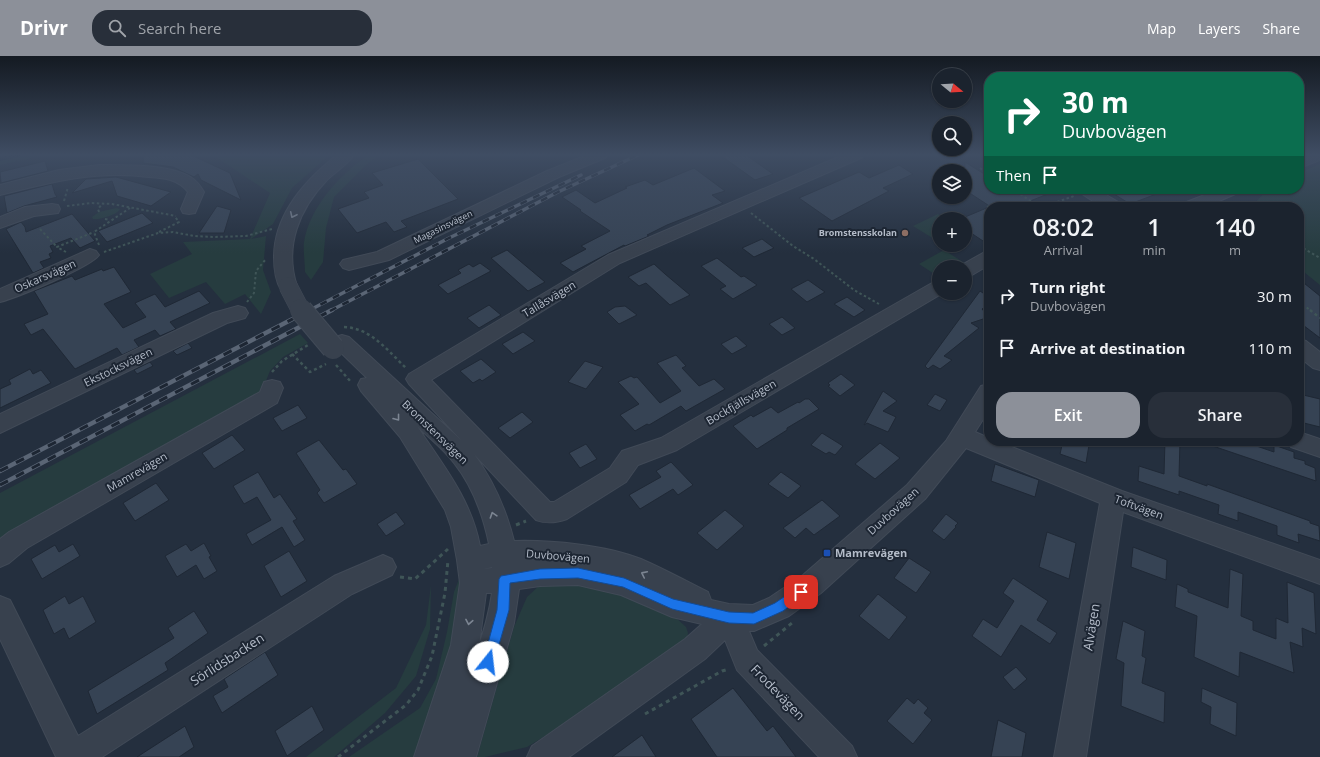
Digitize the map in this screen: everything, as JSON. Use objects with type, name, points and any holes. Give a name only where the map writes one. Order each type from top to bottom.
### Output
[{"type":"street","points":[[189,209],[196,192],[192,188]]},
{"type":"street","name":"Bromstensvägen","points":[[311,188],[301,200],[294,214],[286,232],[283,249],[283,266],[294,284],[303,314],[381,397],[408,432],[445,487],[456,506],[464,527],[464,564],[471,608],[464,645],[458,714],[460,757]]},
{"type":"street","name":"Bromstensvägen","points":[[294,284],[298,266],[298,246],[310,211],[325,188]]},
{"type":"street","name":"Magasinsvägen","points":[[349,264],[383,256],[525,188]]},
{"type":"street","name":"Tallåsvägen","points":[[545,513],[417,379],[614,259],[781,188]]},
{"type":"street","points":[[1093,194],[1106,202]]},
{"type":"street","points":[[1202,202],[1222,194]]},
{"type":"street","points":[[0,223],[31,211],[52,209]]},
{"type":"street","name":"Oskarsvägen","points":[[0,296],[71,265],[90,255]]},
{"type":"street","points":[[972,268],[984,261]]},
{"type":"street","name":"Bockfjällsvägen","points":[[545,513],[558,512],[618,475],[630,458],[669,444],[932,291]]},
{"type":"street","name":"Ekstocksvägen","points":[[0,424],[220,318],[238,313]]},
{"type":"street","name":"Bromstensvägen","points":[[336,350],[462,455],[476,473],[487,497],[498,529],[504,566],[503,610],[458,714],[430,757]]},
{"type":"street","points":[[1304,350],[1320,363]]},
{"type":"street","name":"Mamrevägen","points":[[0,555],[18,540],[269,397],[272,388]]},
{"type":"street","name":"Duvbovägen","points":[[464,564],[504,566],[540,574],[578,573],[624,583],[721,625],[754,618],[779,607],[812,584],[916,492],[961,436],[984,400]]},
{"type":"street","name":"Toftvägen","points":[[961,436],[984,445]]},
{"type":"street","points":[[1304,443],[1320,448]]},
{"type":"street","name":"Toftvägen","points":[[986,446],[1113,498],[1320,572]]},
{"type":"street","name":"Alvägen","points":[[1070,757],[1113,498]]},
{"type":"street","name":"Sörlidsbacken","points":[[73,757],[343,585],[383,567]]},
{"type":"street","points":[[543,757],[695,649],[721,625]]},
{"type":"street","name":"Frodevägen","points":[[721,625],[747,660],[841,757]]},
{"type":"street","points":[[4,628],[73,757]]},
{"type":"path","points":[[52,209],[64,203],[68,188]]},
{"type":"path","points":[[1020,194],[1033,202]]},
{"type":"path","points":[[1059,202],[1087,194]]},
{"type":"path","points":[[52,209],[83,204],[102,204],[131,207],[175,217],[180,222],[158,233],[106,252],[90,255]]},
{"type":"path","points":[[99,212],[98,209],[102,204]]},
{"type":"path","points":[[741,205],[793,246],[814,259],[854,290],[893,314]]},
{"type":"path","points":[[90,255],[100,246],[94,232],[131,207]]},
{"type":"path","points":[[175,217],[189,209]]},
{"type":"path","points":[[105,218],[111,220]]},
{"type":"path","points":[[158,233],[173,232],[194,236],[213,237],[246,236],[279,228]]},
{"type":"path","points":[[40,229],[57,247]]},
{"type":"path","points":[[270,237],[272,229]]},
{"type":"path","points":[[1304,249],[1320,258]]},
{"type":"path","points":[[238,313],[254,293],[256,271],[266,259],[267,252]]},
{"type":"path","points":[[1304,305],[1320,318]]},
{"type":"path","points":[[292,354],[310,372],[336,350],[353,384]]},
{"type":"path","points":[[448,542],[464,564]]},
{"type":"path","points":[[383,567],[395,576],[415,578],[464,564]]},
{"type":"path","points":[[338,757],[406,705],[418,690],[432,656],[446,593],[464,564]]},
{"type":"path","points":[[643,715],[722,671],[739,667],[793,624]]},
{"type":"green space","points":[[262,188],[292,188],[273,224],[251,239],[266,236],[263,270],[271,292],[261,314],[245,294],[225,304],[206,282],[169,298],[150,274],[192,254],[183,242],[250,239],[270,193]]},
{"type":"green space","points":[[332,188],[343,188],[334,197],[326,228],[323,262],[311,280],[305,272],[304,242],[307,229],[313,216]]},
{"type":"green space","points":[[1304,188],[1320,188],[1320,285],[1304,272],[1304,202],[1256,202],[1263,194],[1304,194]]},
{"type":"green space","points":[[116,208],[120,209],[108,217],[93,219],[92,217],[99,212]]},
{"type":"green space","points":[[932,217],[932,238],[913,226]]},
{"type":"green space","points":[[940,252],[947,252],[960,260],[932,260],[932,272],[919,264]]},
{"type":"green space","points":[[300,334],[308,343],[283,357],[270,371],[263,388],[254,397],[0,543],[0,493]]},
{"type":"green space","points":[[461,574],[460,603],[452,646],[416,757],[349,757],[420,708],[436,679],[447,632],[454,592]]},
{"type":"green space","points":[[542,583],[611,586],[674,616],[686,627],[688,633],[687,641],[595,706],[527,747],[485,757],[477,757],[514,627],[527,597]]},
{"type":"green space","points":[[431,585],[430,629],[416,676],[385,713],[334,757],[306,757],[396,688],[426,625]]},
{"type":"building","points":[[37,188],[53,188],[57,197],[24,206],[7,213],[4,196]]},
{"type":"building","points":[[77,188],[90,188],[72,193]]},
{"type":"building","points":[[114,188],[155,188],[171,192],[151,206],[117,196]]},
{"type":"building","points":[[216,188],[236,188],[241,200]]},
{"type":"building","points":[[376,188],[447,188],[458,199],[401,221],[407,227],[394,232],[386,222],[357,233],[338,209],[369,198],[364,192]]},
{"type":"building","points":[[627,188],[721,188],[725,191],[712,195],[723,203],[667,225],[647,235],[649,236],[625,246],[624,245],[573,272],[560,263],[586,249],[581,246],[610,231],[562,197],[576,190],[595,203]]},
{"type":"building","points":[[823,188],[884,188],[889,191],[832,221],[799,198]]},
{"type":"building","points":[[972,188],[984,188],[984,194],[1048,194],[1028,202],[984,202],[972,195]]},
{"type":"building","points":[[1114,194],[1156,194],[1135,202],[1127,202]]},
{"type":"building","points":[[217,206],[231,210],[224,233],[199,233]]},
{"type":"building","points":[[984,209],[984,242],[972,234],[972,214]]},
{"type":"building","points":[[142,213],[153,223],[107,242],[98,231]]},
{"type":"building","points":[[72,214],[95,241],[80,248],[71,238],[50,246],[53,252],[49,254],[51,258],[40,262],[44,268],[33,273],[6,229],[21,222],[25,227],[26,232]]},
{"type":"building","points":[[762,239],[774,248],[754,257],[742,248]]},
{"type":"building","points":[[507,250],[545,282],[528,291],[491,258]]},
{"type":"building","points":[[717,258],[741,277],[744,276],[757,285],[733,299],[720,289],[726,286],[701,266]]},
{"type":"building","points":[[480,263],[491,271],[448,294],[438,285],[461,273],[458,270],[469,264],[473,267]]},
{"type":"building","points":[[654,264],[690,295],[670,305],[646,283],[639,286],[628,277]]},
{"type":"building","points":[[114,267],[131,292],[104,304],[123,328],[146,317],[135,303],[155,294],[165,307],[199,291],[210,303],[170,322],[176,329],[160,336],[155,330],[134,340],[139,347],[122,355],[117,348],[75,369],[43,329],[31,335],[24,324],[48,314],[34,291],[72,276],[75,280],[102,269],[103,271]]},
{"type":"building","points":[[808,280],[825,292],[807,302],[791,289]]},
{"type":"building","points":[[1304,283],[1320,296],[1320,338],[1304,326]]},
{"type":"building","points":[[980,291],[984,294],[984,308],[982,309],[984,311],[984,319],[971,323],[979,328],[944,356],[952,360],[940,369],[933,365],[928,369],[925,366]]},
{"type":"building","points":[[847,297],[865,310],[854,317],[834,304]]},
{"type":"building","points":[[489,305],[501,315],[479,328],[467,318]]},
{"type":"building","points":[[625,306],[637,315],[619,324],[607,312],[615,307]]},
{"type":"building","points":[[782,317],[795,328],[782,335],[769,324]]},
{"type":"building","points":[[523,332],[535,341],[513,354],[502,344]]},
{"type":"building","points":[[736,336],[747,346],[732,354],[721,344]]},
{"type":"building","points":[[188,343],[192,348],[177,355],[173,351]]},
{"type":"building","points":[[676,355],[686,366],[682,368],[699,386],[714,379],[725,389],[686,411],[681,406],[649,425],[647,424],[635,431],[620,415],[639,404],[618,382],[631,376],[634,378],[637,377],[660,403],[681,391],[657,363]]},
{"type":"building","points":[[481,359],[496,372],[482,381],[480,379],[473,383],[460,371]]},
{"type":"building","points":[[585,361],[603,367],[586,389],[568,382]]},
{"type":"building","points":[[150,362],[153,366],[137,374],[134,370]]},
{"type":"building","points":[[30,369],[33,374],[41,370],[51,383],[0,408],[0,389],[11,384],[9,380]]},
{"type":"building","points":[[841,374],[855,385],[840,396],[828,386],[830,385],[828,383]]},
{"type":"building","points":[[883,391],[897,401],[883,411],[896,417],[888,432],[867,423],[864,425]]},
{"type":"building","points":[[935,394],[947,400],[940,411],[927,405]]},
{"type":"building","points":[[1304,395],[1320,399],[1320,427],[1304,423]]},
{"type":"building","points":[[805,399],[809,399],[819,409],[787,428],[787,430],[757,449],[733,426],[751,415],[753,417],[771,407],[778,413]]},
{"type":"building","points":[[298,405],[307,418],[282,431],[273,418]]},
{"type":"building","points":[[522,412],[533,422],[510,438],[498,428]]},
{"type":"building","points":[[822,433],[843,446],[835,455],[829,452],[826,454],[811,445]]},
{"type":"building","points":[[232,435],[245,450],[214,469],[202,453]]},
{"type":"building","points":[[319,440],[343,470],[346,469],[357,484],[324,503],[317,493],[320,490],[296,453]]},
{"type":"building","points":[[880,443],[900,458],[875,479],[855,464]]},
{"type":"building","points":[[586,444],[597,459],[580,468],[569,453]]},
{"type":"building","points":[[1062,446],[1089,446],[1086,463],[1060,454]]},
{"type":"building","points":[[1165,446],[1180,446],[1179,476],[1207,486],[1207,484],[1310,521],[1310,523],[1319,526],[1320,541],[1298,534],[1299,543],[1277,535],[1277,526],[1238,512],[1238,521],[1218,514],[1219,505],[1179,491],[1179,495],[1138,481],[1139,466],[1164,474]]},
{"type":"building","points":[[1213,446],[1257,446],[1274,452],[1274,446],[1277,446],[1294,452],[1294,458],[1305,461],[1305,464],[1315,468],[1316,481]]},
{"type":"building","points":[[671,462],[693,485],[678,495],[673,489],[640,509],[629,495],[661,477],[656,471]]},
{"type":"building","points":[[995,464],[1039,480],[1035,497],[991,481]]},
{"type":"building","points":[[258,472],[274,498],[280,494],[297,519],[293,521],[305,540],[294,547],[282,527],[252,545],[246,534],[271,520],[257,497],[244,504],[233,486]]},
{"type":"building","points":[[781,472],[801,486],[788,498],[768,484]]},
{"type":"building","points":[[156,483],[169,500],[135,521],[123,503]]},
{"type":"building","points":[[822,500],[840,516],[814,535],[806,528],[795,538],[783,528]]},
{"type":"building","points":[[725,510],[744,526],[717,550],[697,533]]},
{"type":"building","points":[[396,512],[405,524],[386,536],[377,524]]},
{"type":"building","points":[[946,514],[958,523],[944,540],[932,531]]},
{"type":"building","points":[[1047,532],[1076,543],[1069,579],[1039,567]]},
{"type":"building","points":[[204,543],[211,556],[209,557],[217,571],[204,579],[196,565],[177,577],[165,556],[186,544],[191,551]]},
{"type":"building","points":[[73,544],[80,556],[42,579],[31,559],[55,545],[59,552]]},
{"type":"building","points":[[1133,547],[1167,560],[1166,580],[1131,567]]},
{"type":"building","points":[[289,551],[307,581],[281,597],[264,566]]},
{"type":"building","points":[[909,558],[931,572],[916,593],[894,578]]},
{"type":"building","points":[[1230,569],[1243,574],[1241,616],[1253,621],[1253,630],[1276,639],[1276,618],[1288,623],[1287,582],[1314,593],[1316,634],[1302,628],[1303,647],[1290,642],[1294,673],[1240,652],[1239,677],[1194,657],[1197,616],[1175,607],[1177,584],[1188,589],[1188,592],[1228,608]]},
{"type":"building","points":[[1013,578],[1048,601],[1037,620],[1057,633],[1050,644],[1021,625],[1001,657],[972,636],[983,619],[997,628],[1014,601],[1003,593]]},
{"type":"building","points":[[878,594],[907,617],[889,640],[859,616]]},
{"type":"building","points":[[65,596],[69,604],[83,596],[96,622],[69,639],[64,628],[54,634],[43,610]]},
{"type":"building","points":[[194,611],[208,633],[165,663],[168,670],[97,714],[88,691],[174,638],[168,628]]},
{"type":"building","points":[[1123,621],[1145,631],[1142,656],[1146,658],[1142,683],[1165,692],[1164,723],[1121,706],[1124,663],[1116,659]]},
{"type":"building","points":[[265,652],[278,675],[222,713],[213,696],[228,687],[224,679]]},
{"type":"building","points":[[1016,667],[1027,679],[1014,690],[1003,677]]},
{"type":"building","points":[[733,688],[767,731],[773,726],[796,757],[717,757],[691,719]]},
{"type":"building","points":[[1202,688],[1237,703],[1236,736],[1210,724],[1211,707],[1201,702]]},
{"type":"building","points":[[907,698],[914,704],[918,699],[928,708],[924,713],[932,720],[913,744],[887,721]]},
{"type":"building","points":[[312,706],[324,730],[287,756],[275,731]]},
{"type":"building","points":[[998,720],[1026,733],[1022,757],[991,757]]},
{"type":"building","points":[[185,726],[194,747],[179,757],[137,757]]},
{"type":"building","points":[[642,735],[656,757],[612,757]]},
{"type":"railway","points":[[308,311],[449,238],[554,188]]},
{"type":"railway","points":[[330,311],[567,188]]},
{"type":"railway","points":[[0,471],[310,310]]},
{"type":"railway","points":[[0,485],[332,310]]},
{"type":"place","name":"Bromstensskolan","points":[[905,233]]},
{"type":"place","name":"Mamrevägen","points":[[827,553]]},
{"type":"route","points":[[488,662],[503,610],[505,579],[540,574],[578,573],[624,583],[672,604],[729,618],[754,618],[779,607],[801,592]]}]
